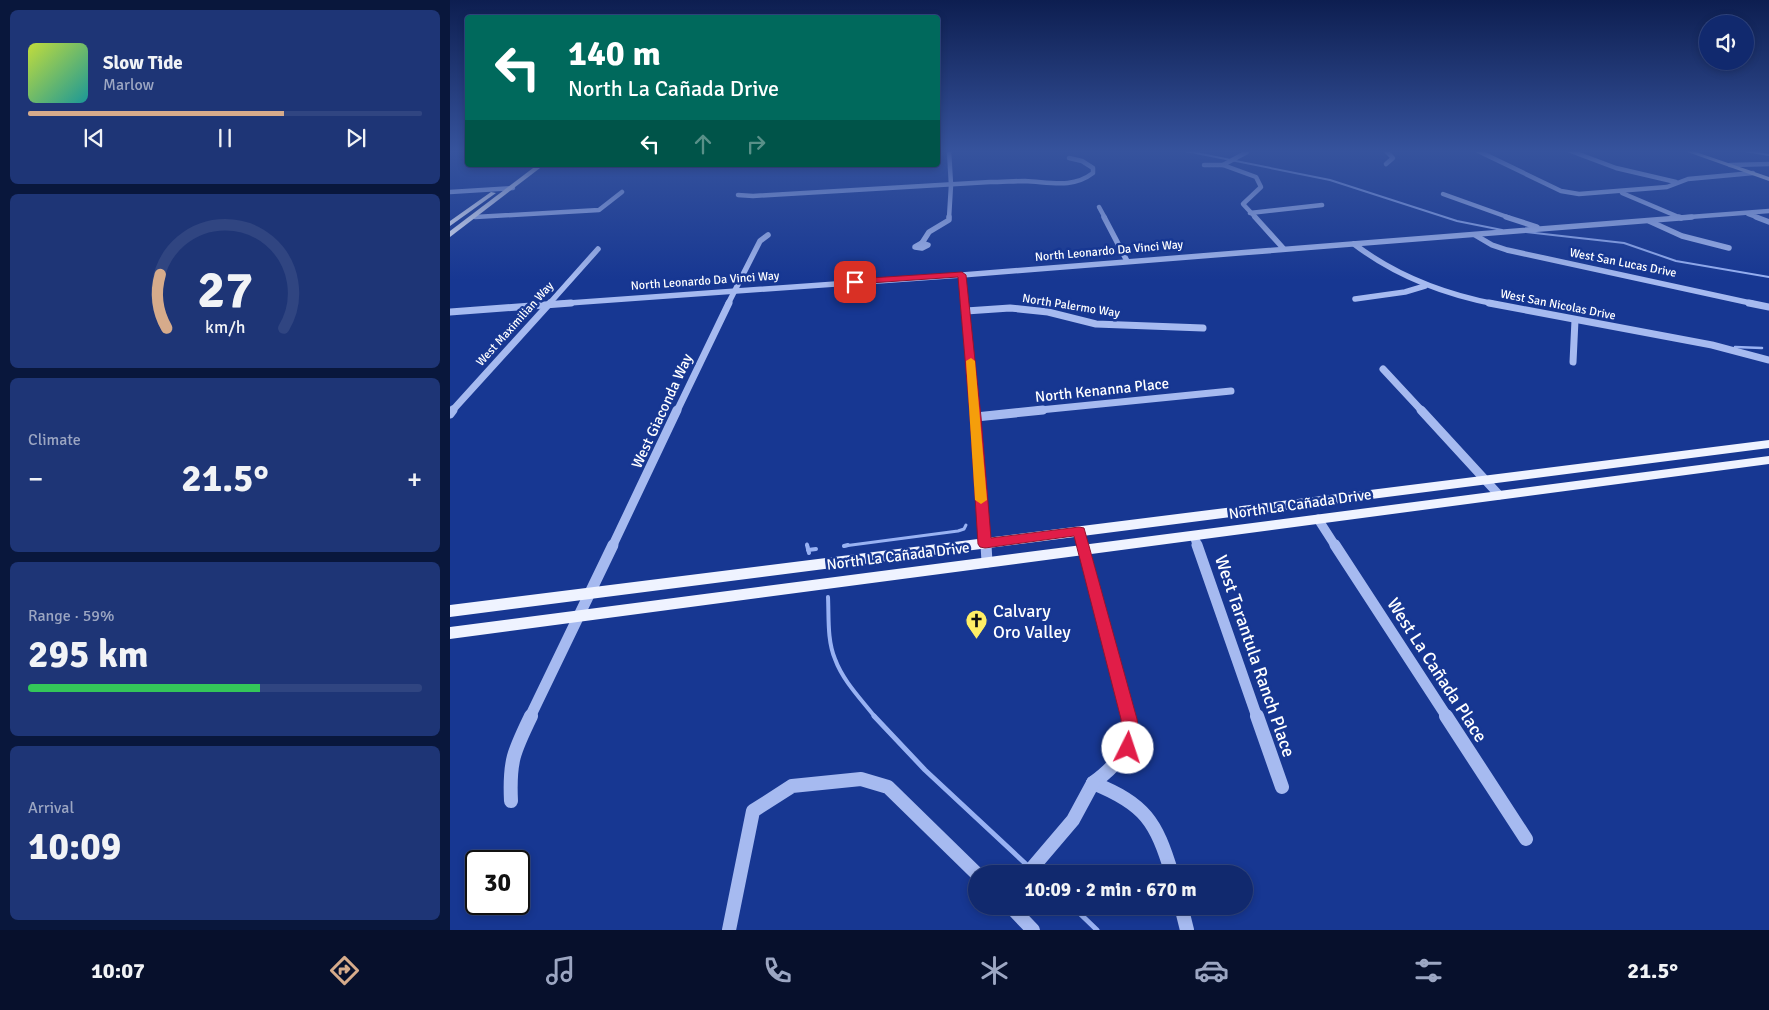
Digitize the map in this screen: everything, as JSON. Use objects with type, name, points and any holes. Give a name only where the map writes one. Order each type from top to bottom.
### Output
[{"type":"main road","points":[[450,224],[492,193]]},
{"type":"main road","points":[[450,235],[506,193]]},
{"type":"main road","name":"North La Cañada Drive","points":[[450,633],[585,604],[985,544],[1769,444]]},
{"type":"main road","name":"North La Cañada Drive","points":[[450,611],[585,604],[987,562],[1769,460]]},
{"type":"street","points":[[476,217],[595,211],[605,208],[613,198],[620,193]]},
{"type":"street","points":[[738,195],[800,193]]},
{"type":"street","points":[[922,243],[923,238],[931,230],[949,220],[951,193]]},
{"type":"street","points":[[1254,193],[1243,204],[1283,248]]},
{"type":"street","points":[[1567,193],[1583,193]]},
{"type":"street","points":[[1622,193],[1682,218]]},
{"type":"street","points":[[1443,194],[1472,206],[1514,218],[1540,229]]},
{"type":"street","points":[[1250,213],[1322,205]]},
{"type":"street","points":[[1100,208],[1127,261]]},
{"type":"street","name":"North Leonardo Da Vinci Way","points":[[450,312],[962,275],[1283,248],[1475,235],[1769,211]]},
{"type":"street","points":[[1745,213],[1769,222]]},
{"type":"street","points":[[1649,221],[1682,236],[1728,248]]},
{"type":"street","name":"West Giaconda Way","points":[[511,801],[510,775],[514,751],[735,290],[760,241],[768,235]]},
{"type":"street","name":"West San Lucas Drive","points":[[1475,235],[1492,245],[1507,250],[1769,306]]},
{"type":"street","name":"West San Nicolas Drive","points":[[1354,244],[1381,264],[1425,286],[1459,297],[1712,345],[1769,360]]},
{"type":"street","name":"West Maximilian Way","points":[[450,414],[598,249]]},
{"type":"street","points":[[962,275],[976,417],[987,562]]},
{"type":"street","points":[[1354,299],[1405,292],[1425,286]]},
{"type":"street","name":"North Palermo Way","points":[[966,311],[1010,308],[1048,312],[1096,324],[1203,328]]},
{"type":"street","points":[[1573,362],[1575,320]]},
{"type":"street","points":[[1383,368],[1499,495]]},
{"type":"street","name":"North Kenanna Place","points":[[976,417],[1231,390]]},
{"type":"street","name":"West La Cañada Place","points":[[1318,519],[1526,840]]},
{"type":"street","points":[[1034,865],[1073,820],[1085,802],[1093,783],[1112,770],[1121,760],[1128,748],[1131,736],[1129,719],[1079,531]]},
{"type":"street","name":"West Tarantula Ranch Place","points":[[1194,536],[1282,787]]},
{"type":"street","points":[[729,930],[753,812],[792,786],[861,779],[888,787],[968,865]]},
{"type":"street","points":[[1093,783],[1117,792],[1136,805],[1151,820],[1163,841],[1170,865]]},
{"type":"street","points":[[1019,915],[1033,930]]},
{"type":"street","points":[[1183,915],[1187,930]]},
{"type":"waterway","points":[[1372,193],[1457,221],[1502,230]]},
{"type":"waterway","points":[[1526,232],[1624,243],[1676,261],[1769,277]]},
{"type":"waterway","points":[[1735,347],[1762,348]]},
{"type":"waterway","points":[[848,545],[844,546],[958,531],[964,529],[966,525]]},
{"type":"waterway","points":[[807,545],[808,550]]},
{"type":"waterway","points":[[808,550],[816,549]]},
{"type":"waterway","points":[[828,597],[832,652],[847,682],[875,717]]},
{"type":"waterway","points":[[874,716],[925,770],[1027,865]]},
{"type":"waterway","points":[[1081,915],[1097,930]]},
{"type":"slow traffic","points":[[971,361],[981,500]]},
{"type":"place","name":"Calvary Oro Valley","points":[[977,640]]},
{"type":"route","points":[[855,282],[962,275],[976,417],[985,544],[1079,531],[1129,719],[1131,736],[1128,748]]}]
